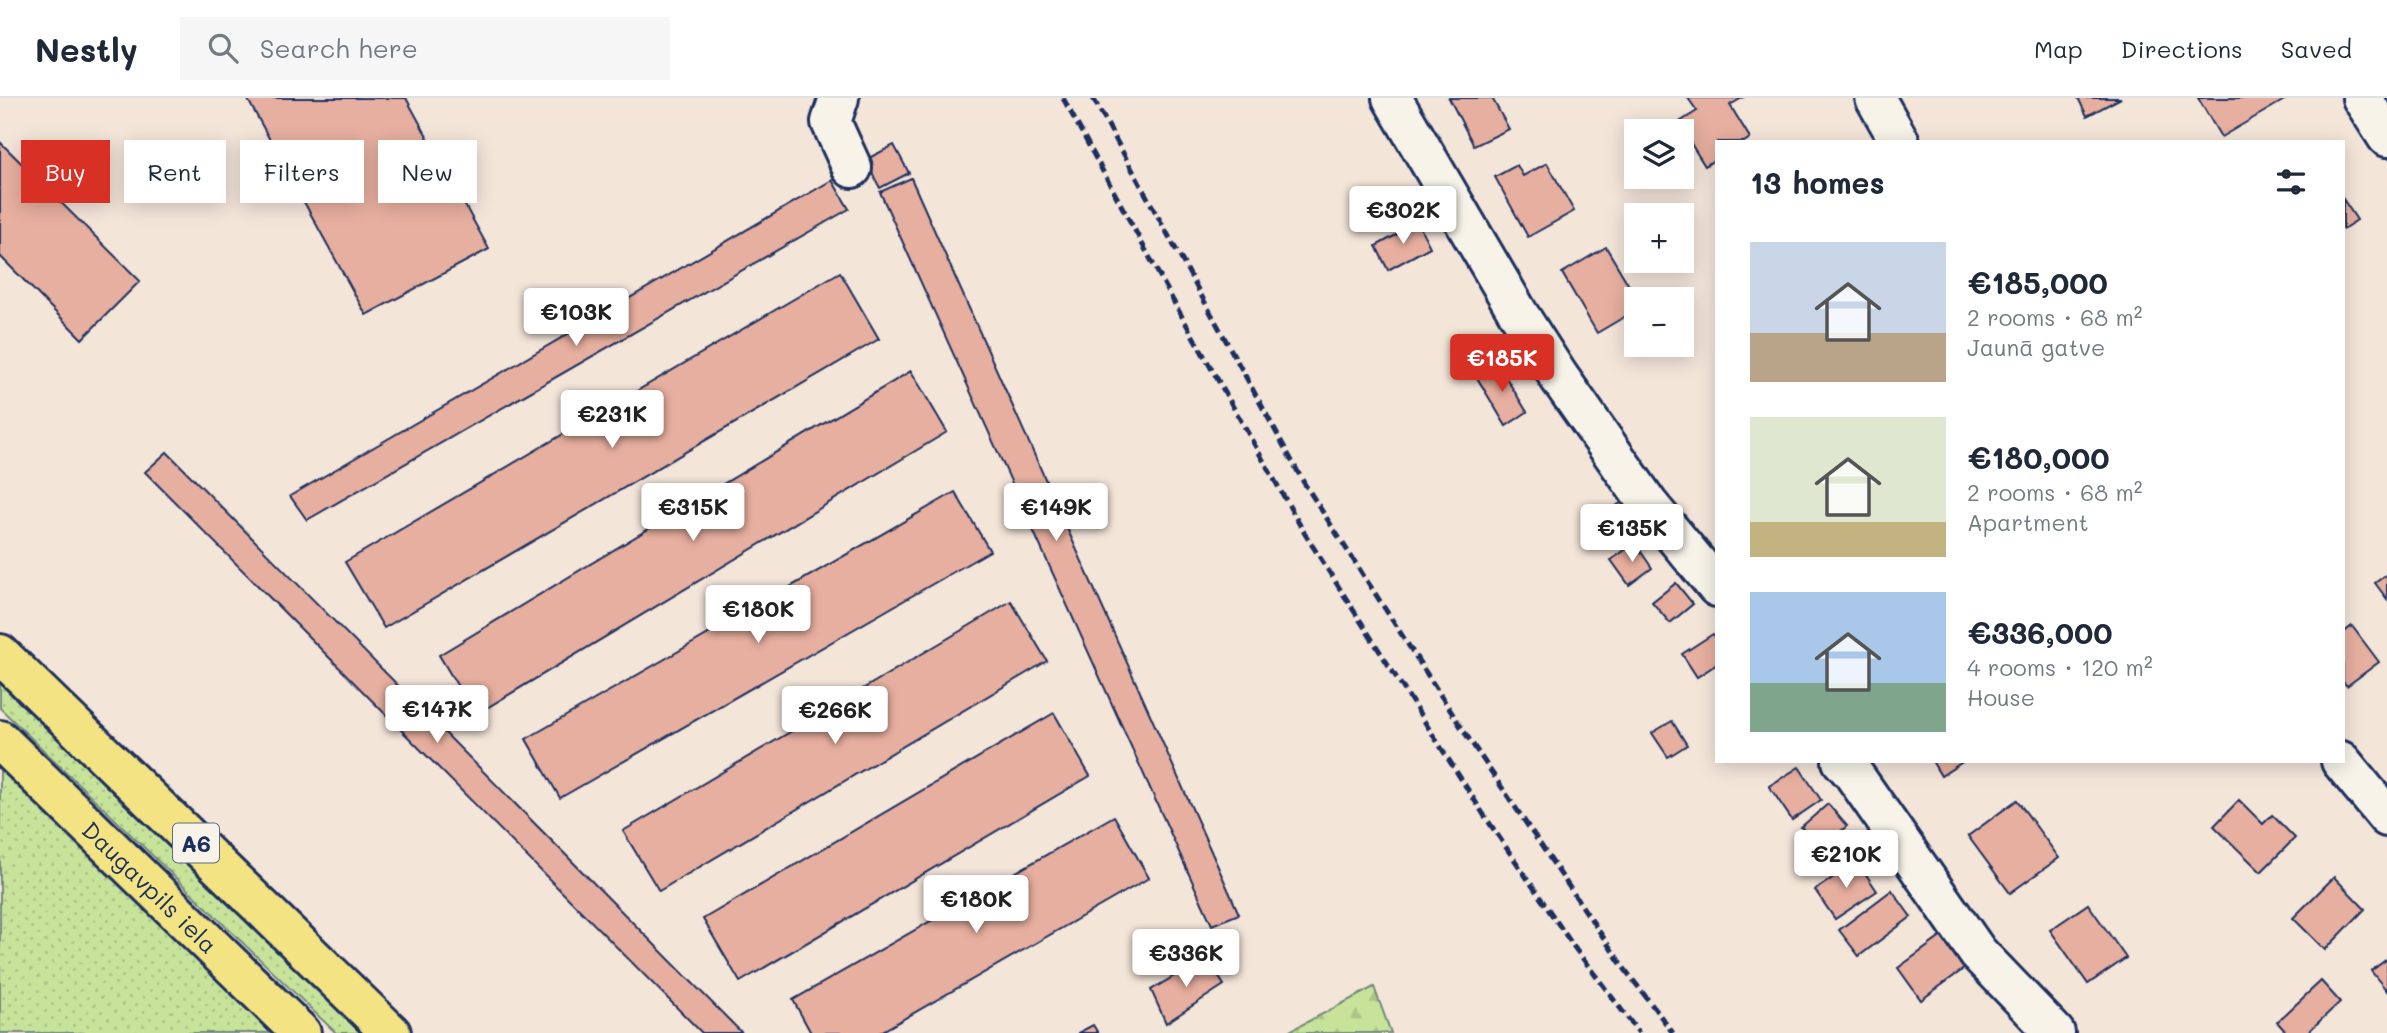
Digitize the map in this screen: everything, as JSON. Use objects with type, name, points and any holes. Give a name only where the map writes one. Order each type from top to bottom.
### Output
[{"type":"highway","name":"A6","points":[[0,654],[391,1033]]},
{"type":"highway","name":"Daugavpils iela","points":[[0,740],[302,1033]]},
{"type":"street","points":[[839,98],[831,122],[852,168]]},
{"type":"street","points":[[1392,98],[1518,313],[1559,377],[1648,504],[1715,585]]},
{"type":"street","points":[[1875,98],[1899,140]]},
{"type":"street","points":[[2362,98],[2387,137]]},
{"type":"street","points":[[1844,763],[1978,953],[2054,1033]]},
{"type":"street","points":[[2343,763],[2387,817]]},
{"type":"green space","points":[[0,683],[361,1033],[336,1033],[0,708]]},
{"type":"green space","points":[[0,765],[269,1029],[273,1033],[0,1033]]},
{"type":"green space","points":[[1374,987],[1391,1033],[1286,1033]]},
{"type":"building","points":[[247,98],[406,98],[429,140],[378,140],[378,203],[464,203],[489,249],[366,315],[305,203],[364,203],[364,140],[270,140]]},
{"type":"building","points":[[1449,98],[1492,98],[1509,129],[1474,146]]},
{"type":"building","points":[[1688,98],[1742,98],[1730,105],[1750,138],[1715,140],[1715,159],[1705,166],[1694,148],[1694,119],[1684,119],[1697,111]]},
{"type":"building","points":[[2078,98],[2121,98],[2087,116]]},
{"type":"building","points":[[2198,98],[2286,98],[2286,99],[2221,137]]},
{"type":"building","points":[[0,142],[21,163],[21,203],[61,203],[140,281],[82,339],[0,256]]},
{"type":"building","points":[[894,145],[909,173],[880,188],[865,160]]},
{"type":"building","points":[[1547,163],[1574,211],[1528,237],[1495,177],[1517,165],[1523,176]]},
{"type":"building","points":[[911,178],[1239,914],[1212,925],[880,192]]},
{"type":"building","points":[[832,180],[849,209],[307,520],[290,496]]},
{"type":"building","points":[[2345,202],[2357,220],[2345,228]]},
{"type":"building","points":[[1418,223],[1430,247],[1388,270],[1376,246]]},
{"type":"building","points":[[1606,247],[1630,287],[1624,287],[1624,317],[1597,333],[1562,273]]},
{"type":"building","points":[[840,272],[879,339],[384,628],[345,562]]},
{"type":"building","points":[[1497,363],[1527,412],[1506,426],[1476,376]]},
{"type":"building","points":[[911,371],[947,432],[475,715],[439,655]]},
{"type":"building","points":[[167,452],[742,1033],[702,1033],[145,472]]},
{"type":"building","points":[[955,492],[990,551],[560,798],[526,739]]},
{"type":"building","points":[[1622,502],[1636,522],[1605,544],[1591,524]]},
{"type":"building","points":[[1635,543],[1652,568],[1629,585],[1611,560]]},
{"type":"building","points":[[2387,574],[2387,599],[2375,583]]},
{"type":"building","points":[[1676,583],[1693,604],[1670,623],[1652,602]]},
{"type":"building","points":[[1011,601],[1047,661],[659,891],[623,831]]},
{"type":"building","points":[[2352,626],[2379,662],[2347,686],[2345,684],[2345,631]]},
{"type":"building","points":[[1713,634],[1715,636],[1715,665],[1697,677],[1682,654]]},
{"type":"building","points":[[1054,713],[1090,776],[740,982],[703,919]]},
{"type":"building","points":[[1672,721],[1687,745],[1668,757],[1652,733]]},
{"type":"building","points":[[1933,763],[1961,763],[1941,776]]},
{"type":"building","points":[[1799,767],[1821,800],[1792,820],[1769,786]]},
{"type":"building","points":[[2017,800],[2059,858],[2010,893],[1968,836]]},
{"type":"building","points":[[2239,800],[2263,824],[2272,815],[2295,838],[2261,872],[2214,826]]},
{"type":"building","points":[[1828,804],[1847,826],[1820,849],[1801,827]]},
{"type":"building","points":[[1114,816],[1149,878],[879,1033],[811,1033],[793,1000]]},
{"type":"building","points":[[1857,861],[1877,891],[1835,919],[1815,890]]},
{"type":"building","points":[[2334,877],[2365,909],[2325,950],[2293,918]]},
{"type":"building","points":[[1892,890],[1911,917],[1859,956],[1839,930]]},
{"type":"building","points":[[2088,904],[2126,958],[2088,984],[2050,930]]},
{"type":"building","points":[[1942,936],[1965,968],[1921,1000],[1898,968]]},
{"type":"building","points":[[1206,957],[1224,985],[1166,1023],[1151,990]]},
{"type":"building","points":[[2387,959],[2387,991],[2371,971]]},
{"type":"building","points":[[2321,981],[2340,1002],[2307,1033],[2287,1033],[2277,1022]]},
{"type":"building","points":[[1093,1025],[1098,1033],[1078,1033]]},
{"type":"railway","points":[[1063,98],[1176,306],[1305,534],[1484,815],[1574,947],[1639,1033]]},
{"type":"railway","points":[[1093,98],[1304,483],[1463,730],[1624,968],[1673,1033]]}]
